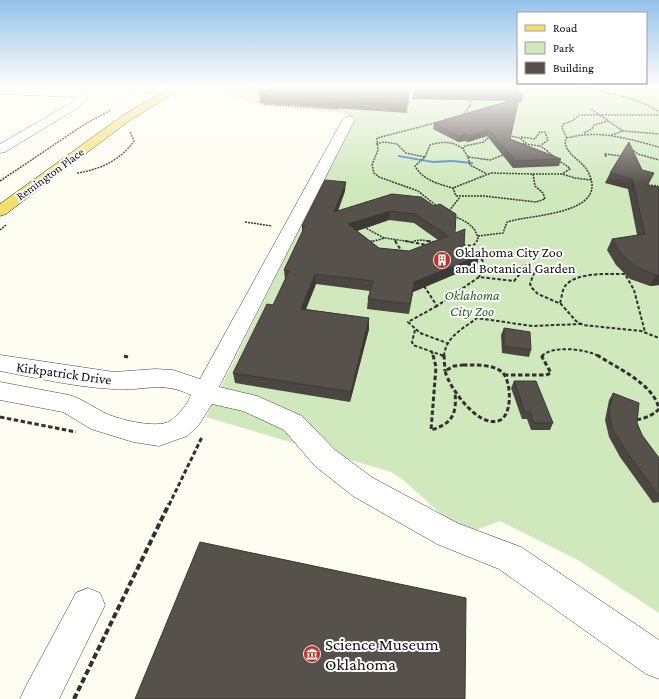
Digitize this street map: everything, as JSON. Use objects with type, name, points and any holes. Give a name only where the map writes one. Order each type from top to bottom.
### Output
[{"type":"main road","name":"Remington Place","points":[[0,211],[125,119]]},
{"type":"street","points":[[0,150],[52,119]]},
{"type":"street","points":[[349,119],[204,391],[222,398],[248,403],[293,423],[325,458],[363,487],[448,534],[510,558],[659,661]]},
{"type":"street","name":"Kirkpatrick Drive","points":[[0,363],[114,381],[155,378],[174,379],[190,384],[204,391],[198,407],[189,419],[178,429],[159,435],[133,432],[100,422],[69,404],[0,391]]},
{"type":"street","points":[[39,699],[88,605]]},
{"type":"path","points":[[0,180],[95,119]]},
{"type":"path","points":[[478,236],[503,233],[507,222],[514,219],[546,214],[579,206],[587,200],[590,195],[591,180],[584,167],[566,148],[565,142],[567,138],[562,128],[563,124],[575,119]]},
{"type":"path","points":[[604,119],[623,131]]},
{"type":"path","points":[[440,121],[380,137],[376,140],[378,150],[372,164],[375,173],[384,180],[416,189],[441,209]]},
{"type":"path","points":[[567,138],[582,134],[592,129],[596,124],[608,121]]},
{"type":"path","points":[[76,173],[97,169],[105,165],[129,147],[134,140],[133,135],[128,131],[133,127]]},
{"type":"path","points":[[611,135],[623,131],[659,134]]},
{"type":"path","points":[[484,133],[535,139],[540,132],[544,132],[548,140],[540,146]]},
{"type":"path","points":[[582,134],[611,135],[659,147]]},
{"type":"path","points":[[463,149],[468,145],[486,141],[491,135]]},
{"type":"path","points":[[516,137],[523,140],[525,144]]},
{"type":"path","points":[[376,144],[384,142],[397,144],[406,153],[425,157]]},
{"type":"path","points":[[488,174],[470,165],[468,157],[463,149],[455,143],[437,143],[430,145],[425,157],[416,164],[416,168],[424,177],[453,188],[488,174],[500,172],[562,174],[575,178],[591,180]]},
{"type":"path","points":[[468,157],[485,160],[496,159],[502,156],[504,150],[525,144],[540,146],[552,152],[558,160],[570,168],[562,174]]},
{"type":"path","points":[[627,148],[632,149],[638,154],[659,160]]},
{"type":"path","points":[[606,157],[605,154],[628,156]]},
{"type":"path","points":[[453,188],[456,196],[460,197],[484,196],[536,202],[542,201],[544,196],[535,186],[533,174]]},
{"type":"path","points":[[648,185],[659,186]]},
{"type":"path","points":[[448,213],[460,197]]},
{"type":"path","points":[[453,216],[473,228],[478,236],[478,239],[473,246],[473,251]]},
{"type":"path","points":[[0,230],[6,225]]},
{"type":"path","points":[[360,225],[385,238]]},
{"type":"path","points":[[364,244],[385,238],[428,245]]},
{"type":"path","points":[[395,239],[404,253]]},
{"type":"path","points":[[413,242],[421,240],[436,242]]},
{"type":"path","points":[[458,244],[473,246]]},
{"type":"path","points":[[447,343],[424,335],[415,330],[408,322],[437,306],[479,277],[484,263],[479,255],[473,251],[466,250]]},
{"type":"path","points":[[479,277],[514,281],[519,275],[520,267],[526,266],[534,273],[530,284],[533,291],[560,303],[581,324]]},
{"type":"path","points":[[560,303],[566,285],[576,279],[595,275],[625,274],[634,290],[645,332]]},
{"type":"path","points":[[420,280],[437,306]]},
{"type":"path","points":[[446,371],[454,366],[465,364],[499,369],[504,375],[509,388],[508,409],[500,421],[493,422],[481,417],[472,410],[450,386],[446,371],[444,356],[447,343],[477,318],[532,326],[581,324],[645,332],[659,338]]},
{"type":"path","points":[[415,330],[412,342],[413,345],[444,356]]},
{"type":"path","points":[[504,375],[549,374],[550,371],[542,360],[544,354],[581,350],[590,352],[612,366],[627,373],[646,387],[657,399],[658,410],[656,412],[643,419],[632,420]]},
{"type":"path","points":[[431,351],[435,359],[436,367],[431,430],[440,429],[448,424],[452,418],[456,404],[455,392]]},
{"type":"path","points":[[124,356],[128,357]]},
{"type":"path","points":[[0,417],[69,431]]},
{"type":"path","points":[[74,699],[203,436]]},
{"type":"green space","name":"Oklahoma City Zoo","points":[[354,119],[659,119],[659,613],[578,560],[500,521],[476,530],[450,522],[402,479],[391,472],[206,417]]},
{"type":"building","points":[[449,119],[514,119],[510,139],[561,159],[515,161],[489,130],[469,136],[465,134],[459,136],[434,123]]},
{"type":"building","points":[[629,142],[642,170],[654,173],[647,186],[659,187],[659,275],[636,267],[621,254],[612,239],[645,234],[632,179],[610,173]]},
{"type":"building","points":[[325,180],[346,182],[334,212],[392,194],[421,197],[434,206],[440,204],[456,214],[455,233],[465,229],[464,246],[479,256],[414,282],[410,304],[368,299],[373,281],[315,274],[301,309],[369,318],[351,392],[233,373],[267,304],[273,305],[289,271],[284,270],[305,226],[302,226]],"holes":[[[390,211],[415,214],[448,236],[409,251],[379,248],[348,224]]]},
{"type":"building","points":[[504,328],[530,332],[531,350],[504,346]]},
{"type":"building","points":[[514,381],[536,381],[553,423],[534,423],[530,412],[525,412]]},
{"type":"building","points":[[613,393],[639,403],[637,423],[642,435],[659,458],[659,496],[625,450],[613,430],[609,413]]},
{"type":"building","name":"Science Museum Oklahoma","points":[[200,542],[466,598],[465,699],[135,699]]},
{"type":"waterway","points":[[399,156],[433,162],[452,161],[472,163]]},
{"type":"place","name":"Oklahoma City Zoo and Botanical Garden","points":[[442,260]]},
{"type":"place","name":"Science Museum Oklahoma","points":[[312,654]]}]
